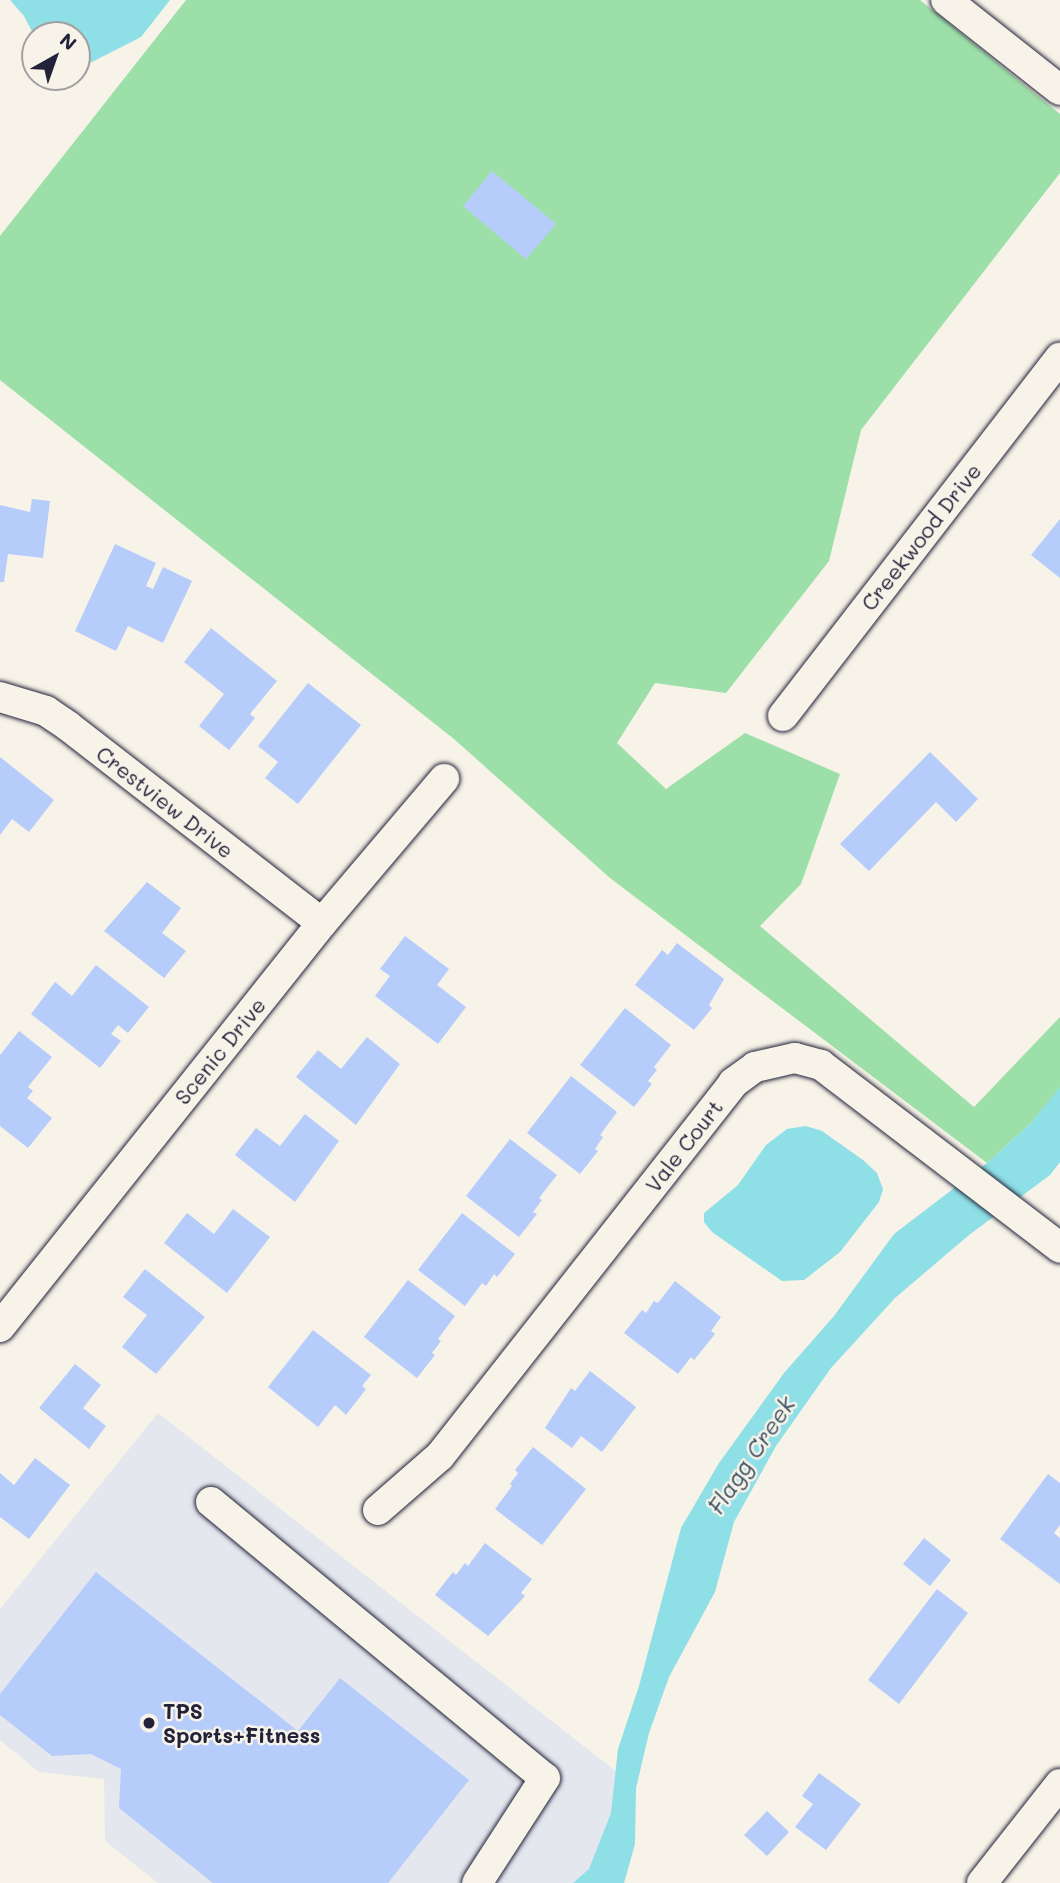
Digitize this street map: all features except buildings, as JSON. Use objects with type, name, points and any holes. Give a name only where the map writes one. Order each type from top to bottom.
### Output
[{"type":"street","points":[[946,0],[1060,90]]},
{"type":"street","name":"Creekwood Drive","points":[[783,716],[1060,358]]},
{"type":"street","name":"Crestview Drive","points":[[0,697],[46,711],[68,726],[322,923]]},
{"type":"street","name":"Scenic Drive","points":[[0,1327],[322,923],[444,779]]},
{"type":"street","name":"Vale Court","points":[[378,1510],[440,1456],[733,1083],[755,1067],[795,1058],[821,1065],[1060,1248]]},
{"type":"street","points":[[211,1503],[545,1778],[480,1882]]},
{"type":"street","points":[[982,1883],[1060,1784]]},
{"type":"shaded area","points":[[158,1413],[631,1783],[589,1883],[158,1883],[105,1841],[104,1779],[39,1772],[0,1740],[0,1609]]},
{"type":"green space","points":[[186,0],[920,0],[1060,114],[1060,173],[861,430],[829,561],[726,693],[655,683],[617,743],[666,789],[745,733],[840,774],[801,884],[760,926],[974,1107],[1060,1017],[1060,1088],[1031,1123],[987,1163],[610,878],[454,739],[0,380],[0,236]]},
{"type":"water","points":[[10,0],[170,0],[141,37],[91,62],[91,21],[27,21]]},
{"type":"water","name":"Flagg Creek","points":[[1060,1087],[1060,1162],[1050,1175],[969,1235],[895,1298],[831,1368],[776,1446],[734,1522],[715,1592],[669,1677],[649,1733],[636,1788],[635,1844],[624,1883],[573,1883],[589,1869],[611,1813],[618,1749],[639,1686],[681,1528],[719,1463],[784,1373],[834,1316],[894,1234],[987,1163],[1031,1123]]},
{"type":"water","points":[[806,1126],[822,1131],[863,1160],[877,1173],[883,1189],[879,1202],[840,1252],[804,1280],[782,1281],[712,1232],[704,1222],[704,1213],[738,1185],[766,1145],[787,1129]]},
{"type":"place","name":"TPS Sports+Fitness","points":[[149,1723]]}]
